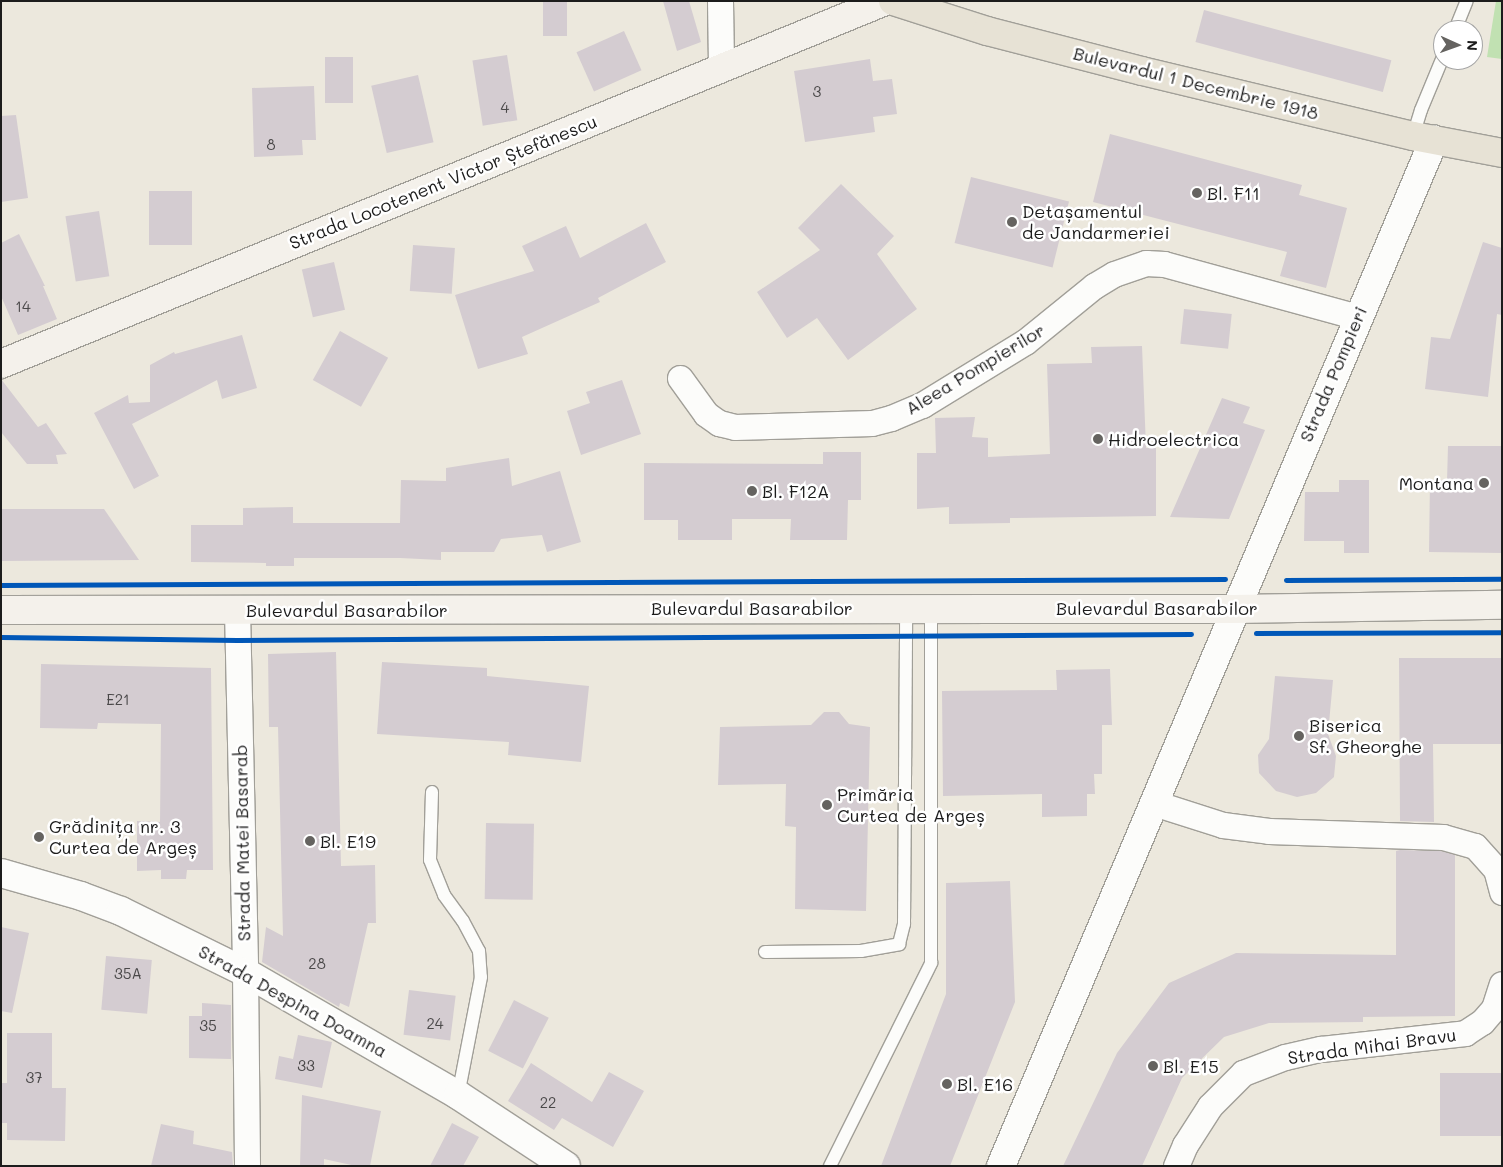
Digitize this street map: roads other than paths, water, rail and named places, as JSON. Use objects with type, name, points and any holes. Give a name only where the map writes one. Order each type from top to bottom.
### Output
[{"type":"main road","name":"Strada Locotenent Victor Ștefănescu","points":[[1,364],[885,1]]},
{"type":"main road","name":"Bulevardul 1 Decembrie 1918","points":[[893,1],[987,31],[1423,138],[1502,153]]},
{"type":"main road","name":"Bulevardul Basarabilor","points":[[1,610],[1234,609],[1502,605]]},
{"type":"street","points":[[720,1],[721,68]]},
{"type":"street","name":"Strada Pompieri","points":[[1234,609],[1358,317],[1423,138]]},
{"type":"street","name":"Aleea Pompierilor","points":[[680,378],[706,414],[719,423],[735,427],[872,423],[891,418],[922,405],[1025,342],[1094,286],[1114,274],[1146,263],[1164,264],[1358,317]]},
{"type":"street","points":[[1001,1166],[1234,609]]},
{"type":"street","name":"Strada Matei Basarab","points":[[236,610],[245,972],[247,1166]]},
{"type":"street","points":[[1154,803],[1223,825],[1269,831],[1443,836],[1475,846],[1496,870],[1502,892]]},
{"type":"street","name":"Strada Despina Doamna","points":[[1,874],[80,896],[121,911],[245,972],[458,1095],[566,1166]]},
{"type":"street","name":"Strada Mihai Bravu","points":[[1176,1166],[1184,1145],[1210,1106],[1243,1073],[1285,1056],[1321,1049],[1465,1034],[1482,1022],[1494,1008],[1502,984]]},
{"type":"lane","points":[[1459,20],[1467,1]]},
{"type":"lane","points":[[1423,138],[1421,110],[1438,70]]},
{"type":"lane","points":[[765,952],[861,951],[899,944],[904,924],[918,608]]},
{"type":"lane","points":[[830,1166],[931,963],[918,608]]},
{"type":"lane","points":[[432,792],[430,860],[444,895],[463,920],[479,951],[482,977],[458,1095]]},
{"type":"place","name":"Bl. F11","points":[[1197,193]]},
{"type":"place","name":"Detașamentul de Jandarmeriei","points":[[1012,222]]},
{"type":"place","name":"Hidroelectrica","points":[[1098,439]]},
{"type":"place","name":"Montana","points":[[1484,483]]},
{"type":"place","name":"Bl. F12A","points":[[752,491]]},
{"type":"place","name":"Biserica Sf. Gheorghe","points":[[1299,736]]},
{"type":"place","name":"Primăria Curtea de Argeș","points":[[827,805]]},
{"type":"place","name":"Grădinița nr. 3 Curtea de Argeș","points":[[39,837]]},
{"type":"place","name":"Bl. E19","points":[[310,841]]},
{"type":"place","name":"Bl. E15","points":[[1153,1066]]},
{"type":"place","name":"Bl. E16","points":[[947,1084]]}]
